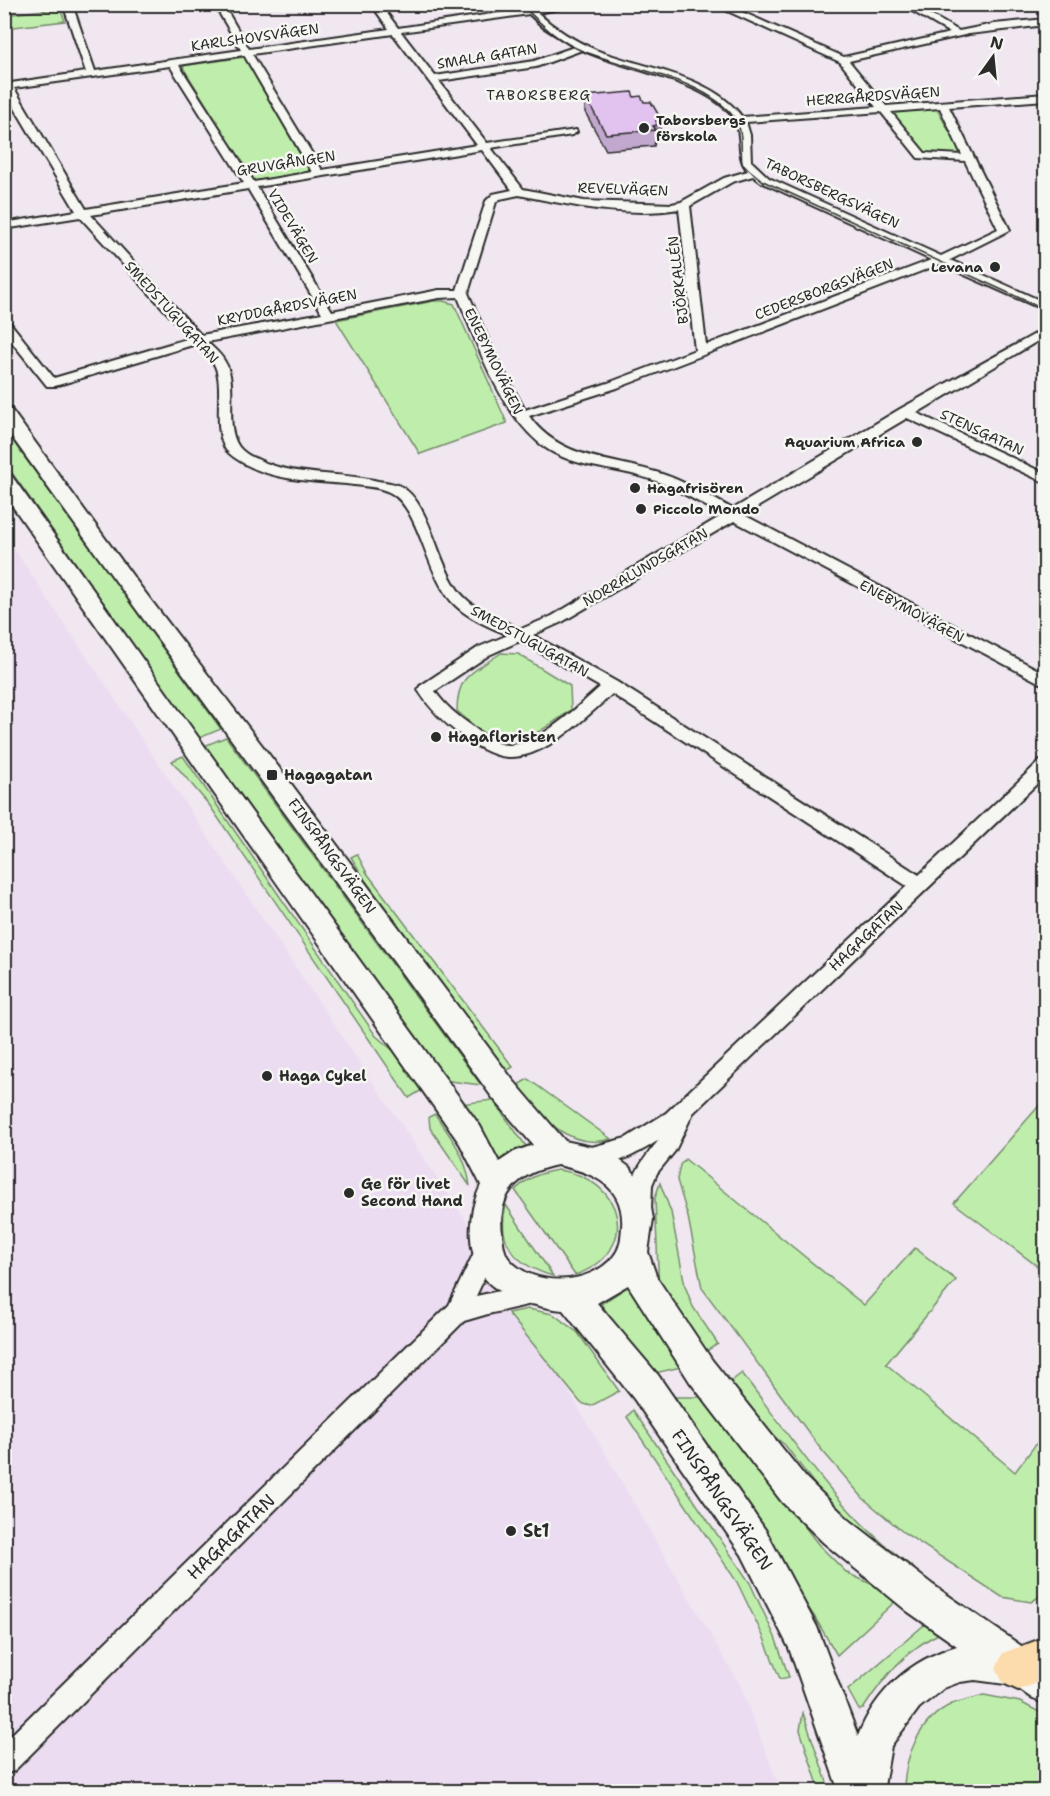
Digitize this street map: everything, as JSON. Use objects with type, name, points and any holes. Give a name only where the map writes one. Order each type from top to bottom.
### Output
[{"type":"main road","name":"FINSPÅNGSVÄGEN","points":[[4,412],[133,591],[496,1079],[538,1133],[556,1152]]},
{"type":"main road","points":[[4,479],[246,823],[470,1135],[496,1185]]},
{"type":"main road","points":[[636,1239],[621,1272],[587,1293],[558,1294],[517,1283],[499,1271],[488,1247],[484,1225],[485,1207],[496,1185],[508,1172],[538,1154],[556,1152],[587,1157],[612,1169],[629,1188],[636,1200],[636,1239],[644,1285],[688,1352],[794,1490],[836,1531],[920,1598],[1036,1671]]},
{"type":"main road","name":"FINSPÅNGSVÄGEN","points":[[558,1294],[646,1387],[754,1543],[804,1640],[861,1791]]},
{"type":"main road","points":[[861,1791],[877,1734],[906,1693],[942,1669],[974,1662],[1036,1671]]},
{"type":"street","points":[[67,4],[92,75]]},
{"type":"street","points":[[218,4],[318,173]]},
{"type":"street","points":[[375,4],[394,32],[519,192]]},
{"type":"street","name":"KARLSHOVSVÄGEN","points":[[6,87],[394,32],[527,8],[580,4]]},
{"type":"street","points":[[716,4],[843,60],[922,156],[969,158]]},
{"type":"street","points":[[904,4],[959,34]]},
{"type":"street","points":[[527,8],[552,32],[579,48],[696,86],[725,104],[739,120]]},
{"type":"street","points":[[843,60],[959,34],[1018,23],[1046,22]]},
{"type":"street","name":"SMALA GATAN","points":[[432,79],[526,66],[579,48]]},
{"type":"street","name":"VIDEVÄGEN","points":[[173,63],[329,315]]},
{"type":"street","name":"SMEDSTUGUGATAN","points":[[6,87],[83,213],[196,340],[220,363],[223,373],[226,427],[232,448],[246,459],[267,469],[289,475],[366,482],[395,489],[411,502],[443,579],[460,602],[478,615],[521,635],[611,686],[920,885]]},
{"type":"street","name":"HERRGÅRDSVÄGEN","points":[[739,120],[1046,97]]},
{"type":"street","name":"CEDERSBORGSVÄGEN","points":[[520,415],[553,406],[701,352],[941,261],[1004,230],[943,104]]},
{"type":"street","name":"TABORSBERGSVÄGEN","points":[[739,120],[744,133],[744,158],[754,173],[1046,308]]},
{"type":"street","name":"GRUVGÅNGEN","points":[[4,226],[572,132]]},
{"type":"street","name":"REVELVÄGEN","points":[[519,192],[584,204],[639,208],[684,205],[728,180],[754,173]]},
{"type":"street","name":"ENEBYMOVÄGEN","points":[[519,192],[497,196],[491,201],[462,293],[520,415],[531,431],[556,450],[577,457],[650,473],[1046,681]]},
{"type":"street","name":"BJÖRKALLÉN","points":[[684,205],[701,352]]},
{"type":"street","name":"KRYDDGÅRDSVÄGEN","points":[[4,322],[51,383],[196,340],[439,294],[462,293]]},
{"type":"street","name":"NORRALUNDSGATAN","points":[[611,686],[577,716],[532,747],[511,751],[491,747],[443,714],[426,690],[484,651],[557,619],[1046,331]]},
{"type":"street","name":"STENSGATAN","points":[[905,412],[1046,479]]},
{"type":"street","name":"HAGAGATAN","points":[[587,1157],[611,1154],[629,1148],[646,1139],[686,1107],[1046,765]]},
{"type":"street","name":"HAGAGATAN","points":[[636,1239],[642,1185],[650,1167],[668,1145],[686,1107]]},
{"type":"street","name":"HAGAGATAN","points":[[4,1761],[457,1312],[488,1247]]},
{"type":"street","name":"HAGAGATAN","points":[[457,1312],[488,1303],[558,1294]]},
{"type":"shaded area","points":[[4,534],[491,1258],[740,1685],[781,1791],[5,1791]]},
{"type":"green space","points":[[60,8],[65,21],[5,28],[5,15]]},
{"type":"green space","points":[[245,57],[310,172],[254,181],[182,66]]},
{"type":"green space","points":[[936,108],[962,154],[925,155],[891,111]]},
{"type":"green space","points":[[434,301],[454,304],[507,423],[420,454],[336,320]]},
{"type":"green space","points":[[4,430],[221,729],[199,738],[5,463]]},
{"type":"green space","points":[[501,653],[518,654],[570,686],[571,710],[542,730],[520,739],[498,740],[479,730],[457,711],[460,689],[469,675]]},
{"type":"green space","points":[[226,737],[481,1085],[442,1080],[204,746]]},
{"type":"green space","points":[[183,756],[376,1036],[401,1057],[425,1088],[409,1098],[210,806],[172,761]]},
{"type":"green space","points":[[357,854],[367,873],[513,1067],[506,1071],[365,880],[351,857]]},
{"type":"green space","points":[[528,1079],[611,1139],[582,1140],[557,1128],[535,1108],[518,1085]]},
{"type":"green space","points":[[1045,1099],[1045,1272],[954,1203]]},
{"type":"green space","points":[[493,1100],[526,1146],[509,1153],[496,1163],[459,1104]]},
{"type":"green space","points":[[435,1114],[462,1156],[470,1186],[430,1128],[429,1117]]},
{"type":"green space","points":[[685,1159],[864,1305],[915,1248],[956,1280],[886,1364],[1015,1472],[1045,1432],[1045,1593],[1031,1602],[1002,1597],[903,1532],[863,1498],[820,1448],[702,1288],[688,1217],[677,1180],[680,1165]]},
{"type":"green space","points":[[558,1170],[581,1176],[598,1187],[610,1201],[617,1217],[617,1234],[610,1250],[596,1264],[575,1275],[515,1190],[535,1176]]},
{"type":"green space","points":[[660,1183],[671,1212],[685,1286],[693,1307],[718,1344],[701,1354],[659,1292],[655,1198]]},
{"type":"green space","points":[[506,1205],[553,1276],[529,1266],[512,1251],[504,1231]]},
{"type":"green space","points":[[630,1285],[640,1305],[685,1366],[651,1374],[601,1304]]},
{"type":"green space","points":[[528,1309],[553,1314],[578,1333],[619,1391],[591,1406],[581,1403],[508,1313]]},
{"type":"green space","points":[[742,1373],[821,1478],[864,1526],[914,1568],[913,1577],[839,1517],[785,1445],[752,1419],[725,1386]]},
{"type":"green space","points":[[666,1397],[706,1397],[818,1544],[847,1573],[900,1597],[837,1655],[814,1616]]},
{"type":"green space","points":[[633,1410],[750,1583],[775,1637],[789,1677],[780,1679],[764,1638],[737,1582],[627,1417]]},
{"type":"green space","points":[[930,1620],[942,1632],[907,1655],[879,1686],[863,1709],[859,1710],[848,1690]]},
{"type":"green space","points":[[984,1695],[1020,1702],[1045,1715],[1045,1791],[904,1791],[910,1753],[922,1729],[940,1711],[952,1704]]},
{"type":"green space","points":[[803,1713],[830,1791],[820,1791],[800,1730]]},
{"type":"building","points":[[632,92],[634,97],[641,96],[644,102],[651,102],[661,119],[656,120],[657,125],[653,126],[656,130],[606,134],[585,96]]},
{"type":"tram line","points":[[521,4],[548,29],[570,45],[596,56],[684,84],[705,93],[722,105],[738,124],[741,135],[742,164],[763,181],[1046,310]]},
{"type":"place","name":"Taborsbergs förskola","points":[[644,128]]},
{"type":"place","name":"Levana","points":[[995,267]]},
{"type":"place","name":"Aquarium Africa","points":[[917,442]]},
{"type":"place","name":"Hagafrisören","points":[[635,488]]},
{"type":"place","name":"Piccolo Mondo","points":[[641,509]]},
{"type":"place","name":"Hagafloristen","points":[[436,737]]},
{"type":"place","name":"Hagagatan","points":[[272,775]]},
{"type":"place","name":"Haga Cykel","points":[[267,1076]]},
{"type":"place","name":"Ge för livet Second Hand","points":[[349,1193]]},
{"type":"place","name":"St1","points":[[511,1531]]},
{"type":"district","name":"TABORSBERG","points":[[539,95]]}]
